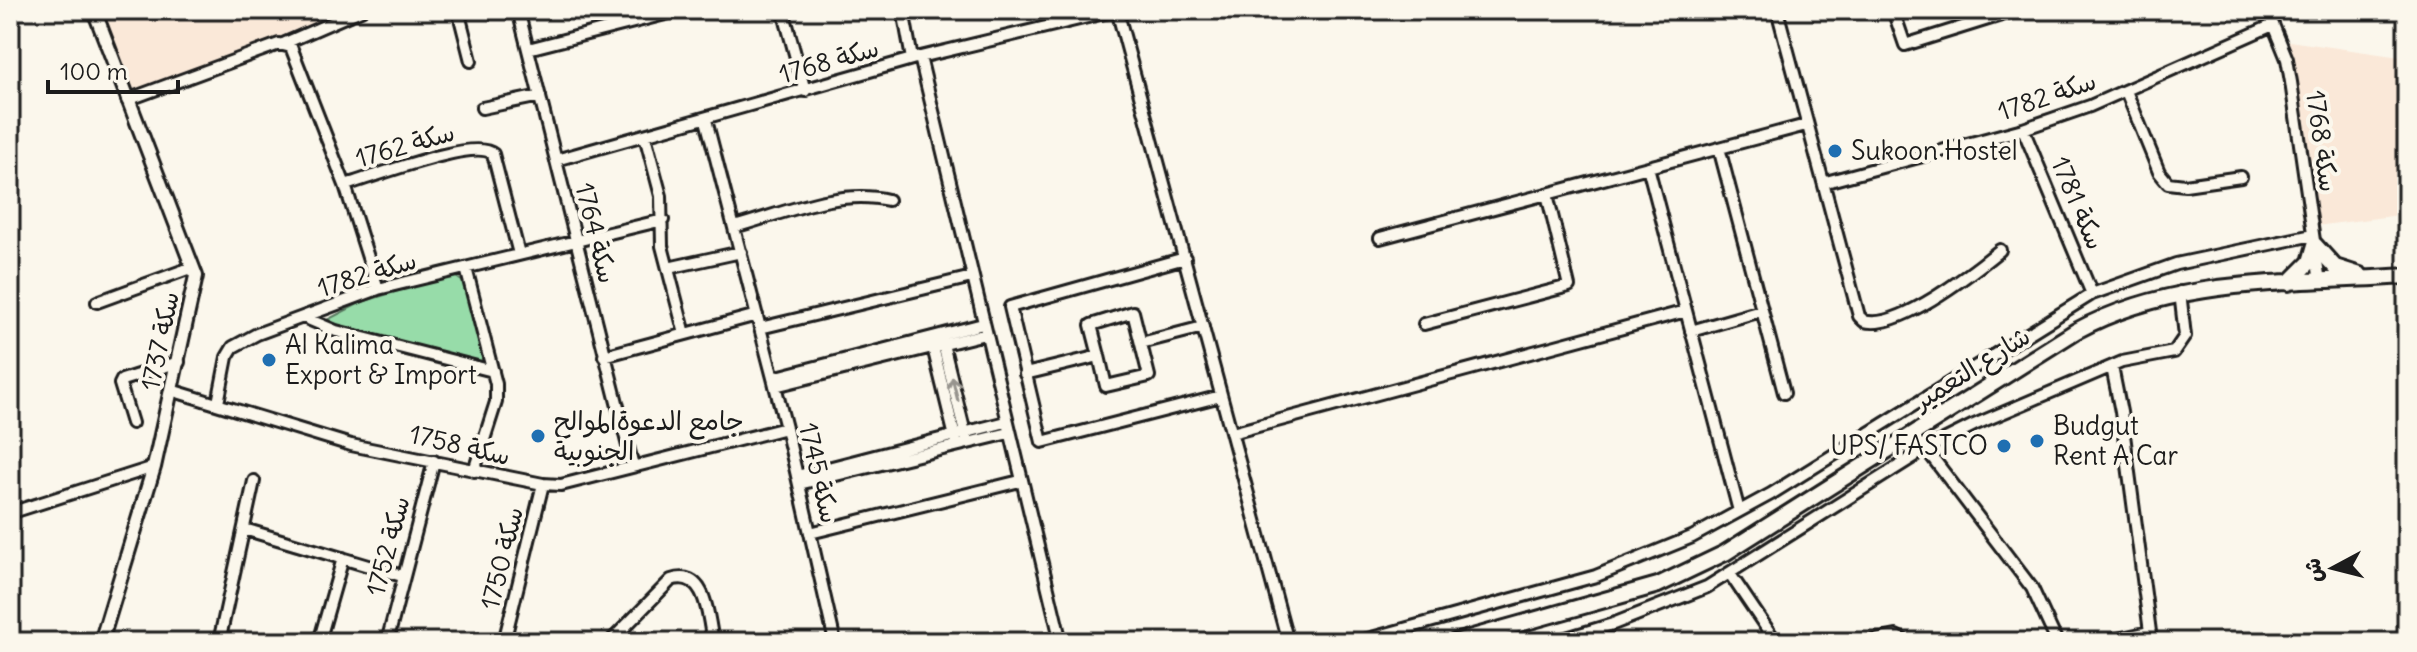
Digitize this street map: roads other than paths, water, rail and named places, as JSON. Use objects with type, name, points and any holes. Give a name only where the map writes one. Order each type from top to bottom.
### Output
[{"type":"main road","points":[[2314,240],[2335,267],[2372,278]]},
{"type":"main road","points":[[2288,284],[2310,262],[2314,240]]},
{"type":"main road","name":"شارع التعمير","points":[[1455,642],[1502,636],[1658,585],[1725,553],[2076,331],[2117,310],[2180,292],[2407,276]]},
{"type":"street","name":"سكة 1737","points":[[94,10],[196,276],[174,391],[101,642]]},
{"type":"street","points":[[127,100],[285,43],[361,10]]},
{"type":"street","points":[[458,10],[471,61]]},
{"type":"street","name":"سكة 1764","points":[[518,10],[633,466]]},
{"type":"street","points":[[528,49],[681,10]]},
{"type":"street","points":[[783,10],[805,91]]},
{"type":"street","points":[[903,10],[1061,642]]},
{"type":"street","points":[[1117,10],[1288,642]]},
{"type":"street","name":"سكة 1768","points":[[556,160],[706,120],[916,58],[1117,10]]},
{"type":"street","points":[[1777,10],[1806,125],[1826,182],[1859,316],[1864,321],[1881,323],[1919,306],[2000,250]]},
{"type":"street","points":[[1893,10],[1905,45],[2017,10]]},
{"type":"street","name":"سكة 1768","points":[[2267,10],[2291,82],[2320,282]]},
{"type":"street","name":"سكة 1782","points":[[1826,182],[2023,129],[2126,91],[2273,25]]},
{"type":"street","name":"سكة 1762","points":[[285,43],[291,47],[345,185],[378,289]]},
{"type":"street","points":[[2126,91],[2159,172],[2168,183],[2185,185],[2241,177]]},
{"type":"street","points":[[482,108],[540,96]]},
{"type":"street","name":"سكة 1745","points":[[706,120],[786,428],[835,642]]},
{"type":"street","points":[[1380,238],[1806,125]]},
{"type":"street","name":"سكة 1781","points":[[2023,129],[2092,294]]},
{"type":"street","points":[[645,136],[661,196],[662,246],[685,334]]},
{"type":"street","name":"سكة 1762","points":[[345,185],[478,148],[493,154],[519,254]]},
{"type":"street","points":[[1719,148],[1784,393]]},
{"type":"street","points":[[1648,167],[1739,511]]},
{"type":"street","points":[[1424,324],[1569,286],[1547,194]]},
{"type":"street","points":[[734,227],[848,197],[888,200]]},
{"type":"street","name":"سكة 1782","points":[[218,403],[227,357],[233,347],[257,334],[378,289],[574,239],[663,220]]},
{"type":"street","points":[[1357,642],[1596,576],[1692,537],[2092,294],[2176,264],[2314,240]]},
{"type":"street","points":[[668,268],[741,252]]},
{"type":"street","points":[[1185,258],[1010,307],[1042,442],[1221,396]]},
{"type":"street","points":[[97,302],[193,267]]},
{"type":"street","points":[[466,268],[493,371],[496,402],[474,471]]},
{"type":"street","points":[[760,328],[972,277]]},
{"type":"street","points":[[1553,642],[1681,599],[1730,574],[1926,449],[2112,367],[2174,352],[2182,345],[2185,336],[2180,292]]},
{"type":"street","points":[[1232,433],[1686,311]]},
{"type":"street","points":[[1691,331],[1761,311]]},
{"type":"street","points":[[1133,312],[1149,376],[1106,386],[1099,356],[1091,325],[1133,312]]},
{"type":"street","points":[[604,356],[757,315]]},
{"type":"street","points":[[303,317],[336,331],[493,371]]},
{"type":"street","points":[[1141,343],[1203,327]]},
{"type":"street","points":[[774,382],[984,329]]},
{"type":"street","points":[[937,341],[961,439]]},
{"type":"street","points":[[1025,374],[1099,356]]},
{"type":"street","points":[[132,423],[120,384],[122,380],[179,362]]},
{"type":"street","points":[[2103,642],[2150,632],[2121,412],[2112,367]]},
{"type":"street","name":"سكة 1758","points":[[174,391],[351,445],[543,484],[561,485],[786,428]]},
{"type":"street","points":[[798,480],[1007,427]]},
{"type":"street","points":[[1926,449],[2032,588],[2057,642]]},
{"type":"street","name":"سكة 1752","points":[[387,642],[434,461]]},
{"type":"street","points":[[10,513],[154,467]]},
{"type":"street","points":[[219,642],[254,481]]},
{"type":"street","points":[[810,533],[1020,481]]},
{"type":"street","name":"سكة 1750","points":[[504,642],[543,484]]},
{"type":"street","points":[[244,529],[402,576]]},
{"type":"street","points":[[319,642],[343,558]]},
{"type":"street","points":[[1730,574],[1773,641]]},
{"type":"street","points":[[610,642],[671,580],[678,577],[693,580],[702,590],[713,642]]},
{"type":"street","points":[[1866,642],[1896,636],[1907,642]]},
{"type":"place","name":"Sukoon Hostel","points":[[1835,151]]},
{"type":"place","name":"Al Kalima Export & Import","points":[[269,360]]},
{"type":"place","name":"جامع الدعوةالموالح الجنوبية","points":[[538,436]]},
{"type":"place","name":"Budgut Rent A Car","points":[[2037,441]]},
{"type":"place","name":"UPS/ FASTCO","points":[[2004,446]]}]
